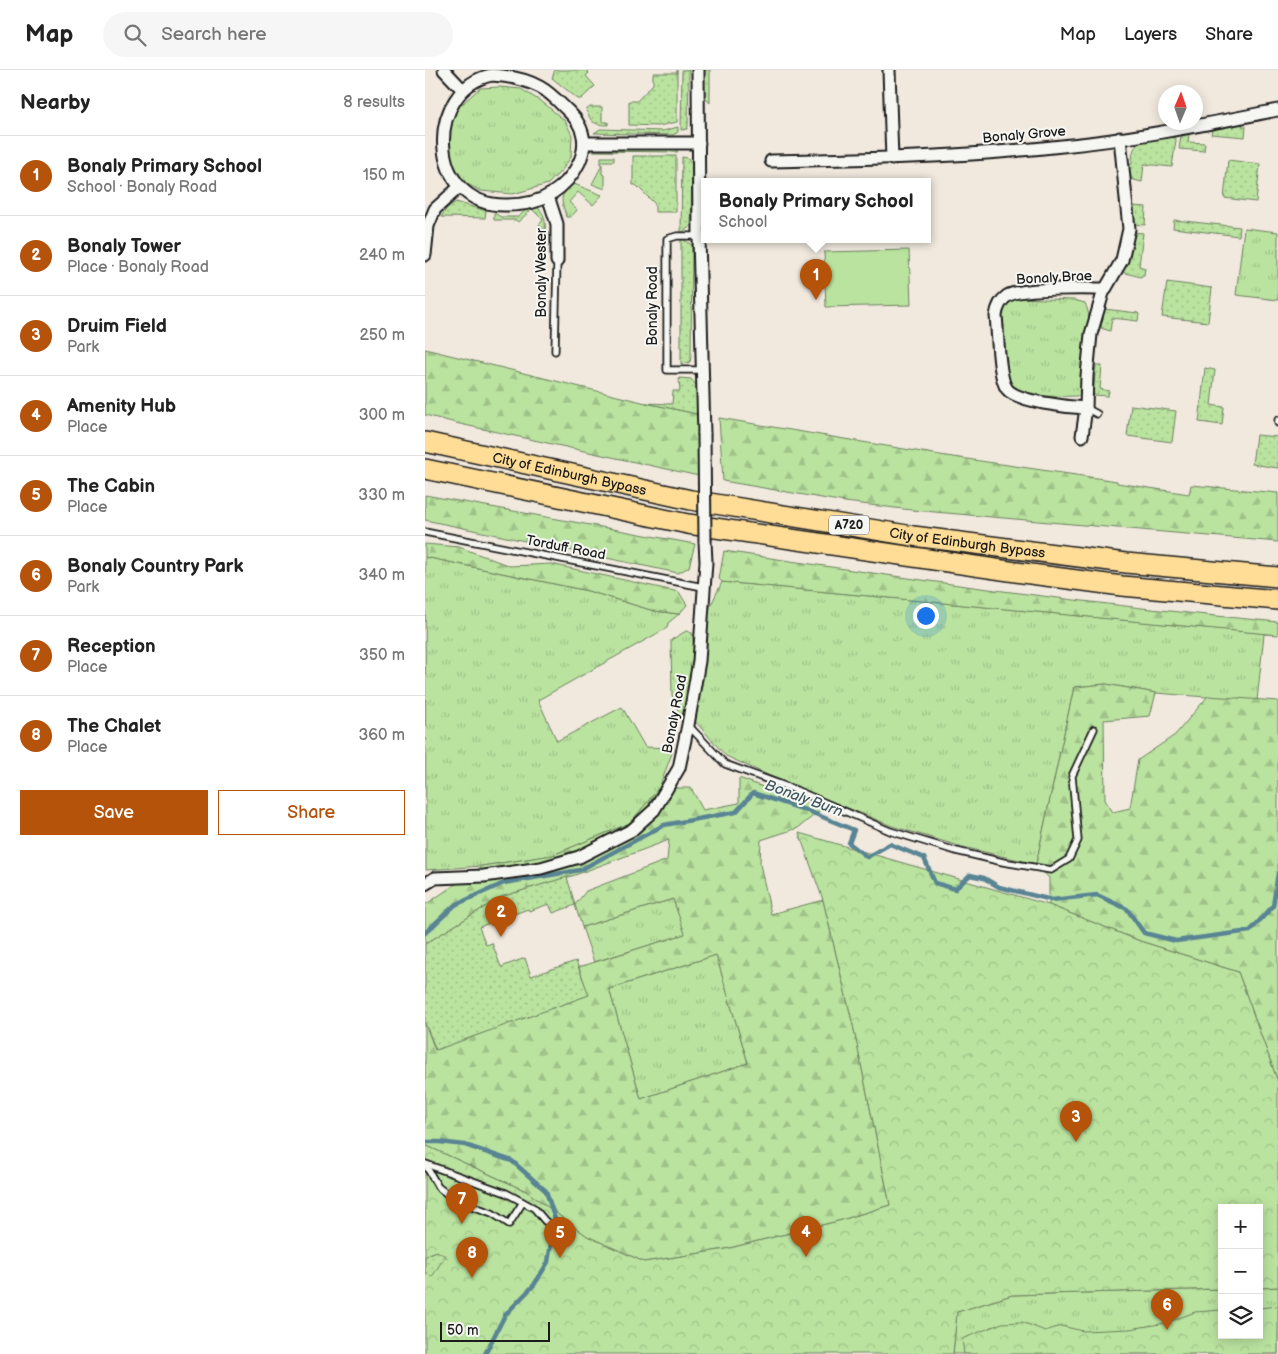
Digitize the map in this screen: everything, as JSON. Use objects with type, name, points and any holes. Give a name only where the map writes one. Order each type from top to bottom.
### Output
[{"type":"highway","name":"City of Edinburgh Bypass","points":[[425,442],[691,500],[884,531],[1126,563],[1278,577]]},
{"type":"highway","name":"City of Edinburgh Bypass","points":[[425,469],[688,524],[1104,583],[1278,600]]},
{"type":"street","points":[[444,70],[461,88]]},
{"type":"street","name":"Bonaly Road","points":[[425,884],[435,878],[484,876],[541,868],[579,857],[632,830],[654,810],[679,768],[699,661],[705,541],[698,70]]},
{"type":"street","points":[[889,70],[891,158]]},
{"type":"street","points":[[492,75],[515,78],[534,84],[553,96],[578,123],[584,143],[578,166],[571,177],[548,196],[527,203],[497,206],[471,199],[456,190],[440,166],[436,137],[443,114],[461,88],[479,78],[492,75]]},
{"type":"street","name":"Bonaly Grove","points":[[771,162],[1012,151],[1180,129],[1278,110]]},
{"type":"street","name":"Bonaly Brae","points":[[1082,436],[1086,408],[1091,334],[1105,289],[1122,260],[1129,229],[1120,138]]},
{"type":"street","points":[[584,143],[699,143]]},
{"type":"street","points":[[425,255],[428,226],[435,208],[456,190]]},
{"type":"street","name":"Bonaly Wester","points":[[548,196],[557,224],[557,261]]},
{"type":"street","name":"Bonaly Brae","points":[[1086,408],[1027,400],[1016,397],[1009,392],[1002,378],[996,316],[997,309],[1005,297],[1021,291],[1105,289]]},
{"type":"lane","name":"Bonaly Road","points":[[699,236],[677,236],[667,239],[667,370],[703,370]]},
{"type":"lane","name":"Bonaly Wester","points":[[555,351],[557,261]]},
{"type":"lane","points":[[1086,408],[1097,414]]},
{"type":"lane","name":"Torduff Road","points":[[425,532],[703,587]]},
{"type":"lane","points":[[688,724],[725,764],[796,790],[890,830],[1003,862],[1051,870],[1069,859],[1078,840],[1071,776],[1094,729]]},
{"type":"lane","points":[[426,1164],[506,1193],[534,1208],[545,1221],[561,1232]]},
{"type":"lane","points":[[426,1164],[438,1187],[455,1200],[492,1213],[509,1224],[523,1202]]},
{"type":"green space","points":[[555,70],[586,70],[589,73],[586,76],[595,86],[581,99],[578,99],[552,78]]},
{"type":"green space","points":[[682,70],[689,70],[688,126],[687,129],[681,130]]},
{"type":"green space","points":[[703,70],[710,70],[710,103],[703,96]]},
{"type":"green space","points":[[653,73],[677,73],[677,122],[659,126],[629,125],[629,101],[637,101],[653,84]]},
{"type":"green space","points":[[480,88],[521,89],[545,104],[565,121],[572,135],[571,157],[562,170],[548,184],[513,194],[481,191],[463,182],[448,153],[449,129],[454,111]]},
{"type":"green space","points":[[590,107],[602,107],[602,122],[608,122],[608,125],[597,124],[590,118],[586,110]]},
{"type":"green space","points":[[1243,123],[1242,126],[1246,126],[1245,137],[1211,134],[1212,129]]},
{"type":"green space","points":[[678,127],[678,132],[673,135],[594,133],[600,129],[663,131]]},
{"type":"green space","points":[[1189,134],[1188,142],[1205,143],[1204,151],[1179,149],[1181,136]]},
{"type":"green space","points":[[1173,136],[1176,140],[1172,167],[1144,164],[1142,182],[1130,179],[1129,165],[1132,164],[1132,154],[1136,146],[1141,142]]},
{"type":"green space","points":[[673,147],[678,152],[591,151],[594,148]]},
{"type":"green space","points":[[633,156],[676,156],[676,212],[655,212],[655,204],[636,185],[633,185]]},
{"type":"green space","points":[[601,157],[614,157],[614,161],[602,161],[605,189],[592,184],[601,167]]},
{"type":"green space","points":[[682,157],[688,158],[692,164],[691,226],[681,233]]},
{"type":"green space","points":[[1228,160],[1260,164],[1256,202],[1224,198]]},
{"type":"green space","points":[[574,184],[602,195],[593,205],[578,192],[569,202],[577,210],[571,217],[566,217],[562,199],[565,192]]},
{"type":"green space","points":[[456,202],[486,211],[485,218],[441,217],[447,208]]},
{"type":"green space","points":[[534,206],[543,213],[545,232],[539,225],[543,220],[532,209],[518,222],[516,220],[494,220],[494,213],[501,217],[518,217]]},
{"type":"green space","points":[[1132,206],[1146,207],[1145,225],[1132,224]]},
{"type":"green space","points":[[1174,220],[1240,227],[1239,236],[1173,228]]},
{"type":"green space","points":[[1244,228],[1278,232],[1278,300],[1236,295]]},
{"type":"green space","points":[[1132,232],[1143,233],[1139,266],[1145,268],[1144,275],[1141,277],[1121,272]]},
{"type":"green space","points":[[681,238],[692,245],[691,357],[690,362],[681,364]]},
{"type":"green space","points":[[909,250],[911,305],[826,307],[824,252]]},
{"type":"green space","points":[[1167,282],[1212,288],[1208,322],[1162,317]]},
{"type":"green space","points":[[1017,298],[1074,300],[1085,303],[1088,310],[1089,323],[1082,358],[1081,396],[1032,395],[1019,392],[1013,387],[1008,379],[1003,358],[1001,316],[1006,304]]},
{"type":"green space","points":[[1104,309],[1138,313],[1138,321],[1112,318],[1110,331],[1101,328]]},
{"type":"green space","points":[[425,349],[697,414],[699,476],[425,415]]},
{"type":"green space","points":[[1096,365],[1102,366],[1100,389],[1109,391],[1108,396],[1093,395]]},
{"type":"green space","points":[[1205,368],[1215,370],[1211,405],[1224,407],[1222,425],[1199,422]]},
{"type":"green space","points":[[679,378],[691,379],[696,385],[697,414],[646,403],[672,404],[673,391],[680,391]]},
{"type":"green space","points":[[1131,405],[1176,411],[1172,442],[1127,436]]},
{"type":"green space","points":[[719,418],[1189,494],[1191,485],[1278,493],[1278,542],[912,510],[845,502],[723,481]]},
{"type":"green space","points":[[1256,435],[1278,437],[1278,468],[1252,464]]},
{"type":"green space","points":[[425,495],[695,544],[689,567],[678,573],[425,520]]},
{"type":"green space","points":[[425,544],[459,547],[510,566],[551,564],[679,592],[687,605],[679,614],[654,611],[588,591],[425,557]]},
{"type":"green space","points":[[724,551],[1000,591],[1278,622],[1278,635],[722,582],[719,579]]},
{"type":"green space","points":[[425,557],[588,591],[654,611],[679,614],[668,623],[667,628],[538,700],[557,741],[622,707],[645,747],[674,748],[659,788],[630,823],[553,855],[482,866],[426,870]]},
{"type":"green space","points":[[722,582],[1271,634],[1264,634],[1257,701],[1156,693],[1106,684],[1074,687],[1036,864],[959,846],[892,826],[726,756],[694,720],[708,611]]},
{"type":"green space","points":[[686,631],[692,633],[694,648],[684,716],[679,713],[672,695],[671,640]]},
{"type":"green space","points":[[1106,684],[1156,693],[1150,716],[1104,720],[1105,800],[1113,812],[1130,808],[1138,760],[1175,735],[1208,696],[1278,701],[1278,1082],[1238,972],[1140,941],[1049,905],[1049,878],[1036,864],[1074,687]]},
{"type":"green space","points":[[739,778],[822,809],[798,828],[761,840],[760,864],[771,914],[823,900],[853,1025],[890,1205],[842,1220],[726,1249],[644,1262],[587,1236],[526,1191],[425,1145],[425,1023],[435,1050],[588,995],[579,967],[685,934],[673,899],[582,927],[575,905],[586,891],[667,860],[669,840],[575,875],[501,897],[425,944],[425,905],[482,866],[553,855],[630,823],[659,788],[691,788],[703,810],[739,803]],"holes":[[[716,955],[748,1063],[641,1099],[609,989]]]},
{"type":"green space","points":[[799,833],[1049,905],[1140,941],[1238,972],[1278,1082],[1278,1287],[1263,1288],[1263,1204],[1218,1204],[1218,1289],[1012,1295],[957,1312],[953,1354],[425,1354],[425,1145],[526,1191],[587,1236],[644,1262],[726,1249],[842,1220],[890,1205],[853,1025],[823,900]]},
{"type":"green space","points":[[567,877],[575,905],[553,913],[549,904],[529,911],[528,909],[479,927],[486,945],[492,943],[501,967],[525,958],[531,976],[576,961],[589,995],[436,1050],[425,1023],[425,944],[501,897]]},
{"type":"green space","points":[[673,899],[686,934],[594,962],[582,927]]},
{"type":"green space","points":[[716,955],[748,1063],[641,1099],[609,989]]},
{"type":"green space","points":[[437,1251],[445,1256],[432,1277],[425,1272],[425,1257]]},
{"type":"green space","points":[[1278,1287],[1278,1354],[953,1354],[957,1312],[1012,1295],[1218,1289],[1218,1339],[1263,1339],[1263,1288]]},
{"type":"green space","points":[[1278,1306],[1278,1354],[964,1354],[962,1339],[1002,1323],[1022,1322],[1045,1331],[1061,1326],[1083,1331],[1130,1329],[1166,1323],[1195,1312],[1218,1310],[1218,1339],[1263,1339],[1263,1308]]},
{"type":"waterway","name":"Bonaly Burn","points":[[425,933],[455,905],[504,883],[580,870],[664,825],[736,812],[753,793],[808,811],[854,830],[849,843],[867,857],[890,844],[924,858],[935,883],[955,889],[970,875],[984,878],[999,887],[1052,900],[1097,895],[1127,909],[1144,933],[1176,941],[1250,931],[1273,906],[1278,873]]},
{"type":"waterway","points":[[425,1142],[465,1145],[512,1161],[546,1191],[555,1219],[548,1262],[534,1285],[505,1315],[485,1354]]},
{"type":"place","name":"Bonaly Primary School","points":[[816,300]]},
{"type":"place","name":"Bonaly Tower","points":[[501,937]]},
{"type":"place","name":"Druim Field","points":[[1076,1142]]},
{"type":"place","name":"Reception","points":[[462,1224]]},
{"type":"place","name":"Amenity Hub","points":[[806,1257]]},
{"type":"place","name":"The Cabin","points":[[560,1258]]},
{"type":"place","name":"The Chalet","points":[[472,1278]]},
{"type":"place","name":"Bonaly Country Park","points":[[1167,1330]]}]
